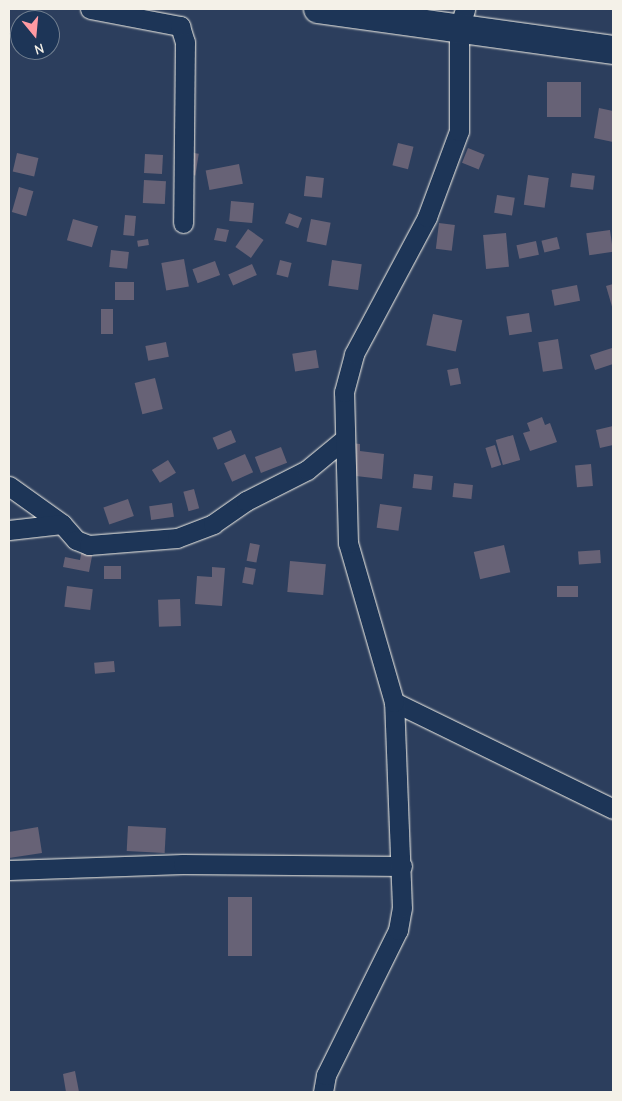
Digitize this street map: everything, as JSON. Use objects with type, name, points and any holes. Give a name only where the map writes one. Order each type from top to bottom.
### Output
[{"type":"main road","points":[[318,9],[462,18],[613,50]]},
{"type":"street","points":[[90,9],[180,26],[185,42],[183,224]]},
{"type":"street","points":[[323,1092],[326,1075],[398,930],[402,866],[394,739],[394,702],[348,543],[342,441],[344,392],[354,354],[427,217],[459,131],[462,18]]},
{"type":"street","points":[[9,486],[62,524],[76,540],[89,545],[196,533],[324,460],[342,441]]},
{"type":"street","points":[[9,530],[62,524]]},
{"type":"street","points":[[394,702],[613,809]]},
{"type":"street","points":[[394,739],[422,717]]},
{"type":"street","points":[[9,870],[183,864],[402,866]]},
{"type":"building","points":[[547,82],[581,82],[581,117],[547,117]]},
{"type":"building","points":[[599,108],[613,111],[613,142],[594,138]]},
{"type":"building","points":[[398,143],[414,147],[408,169],[392,165]]},
{"type":"building","points":[[468,148],[485,155],[479,170],[462,163]]},
{"type":"building","points":[[181,151],[199,154],[195,176],[178,173]]},
{"type":"building","points":[[17,153],[38,158],[34,176],[13,172]]},
{"type":"building","points":[[145,154],[163,155],[162,174],[144,173]]},
{"type":"building","points":[[239,164],[243,184],[209,190],[206,170]]},
{"type":"building","points":[[572,173],[595,176],[593,190],[570,187]]},
{"type":"building","points":[[528,175],[549,178],[545,208],[524,205]]},
{"type":"building","points":[[306,176],[324,178],[322,198],[304,196]]},
{"type":"building","points":[[144,180],[166,181],[165,204],[143,203]]},
{"type":"building","points":[[19,187],[33,191],[26,216],[12,212]]},
{"type":"building","points":[[497,195],[515,198],[512,216],[494,213]]},
{"type":"building","points":[[231,201],[254,203],[252,223],[229,221]]},
{"type":"building","points":[[289,213],[302,218],[298,228],[285,223]]},
{"type":"building","points":[[125,215],[136,216],[134,236],[123,235]]},
{"type":"building","points":[[73,219],[98,226],[92,247],[67,240]]},
{"type":"building","points":[[311,219],[331,223],[326,245],[307,242]]},
{"type":"building","points":[[439,223],[455,225],[452,251],[436,249]]},
{"type":"building","points":[[217,228],[229,230],[226,242],[214,240]]},
{"type":"building","points":[[248,229],[264,240],[251,258],[235,247]]},
{"type":"building","points":[[610,230],[613,252],[589,255],[586,233]]},
{"type":"building","points":[[506,233],[509,267],[486,269],[483,235]]},
{"type":"building","points":[[557,237],[560,249],[544,253],[541,241]]},
{"type":"building","points":[[148,239],[149,245],[138,247],[137,241]]},
{"type":"building","points":[[536,241],[539,255],[519,259],[516,245]]},
{"type":"building","points":[[111,250],[129,252],[127,269],[109,267]]},
{"type":"building","points":[[184,259],[189,287],[166,291],[161,263]]},
{"type":"building","points":[[280,260],[292,263],[288,277],[276,275]]},
{"type":"building","points":[[332,260],[362,264],[358,290],[328,286]]},
{"type":"building","points":[[215,261],[220,275],[198,283],[192,269]]},
{"type":"building","points":[[252,264],[257,275],[233,286],[228,275]]},
{"type":"building","points":[[115,282],[134,282],[134,300],[115,300]]},
{"type":"building","points":[[613,284],[613,310],[606,286]]},
{"type":"building","points":[[577,285],[580,301],[555,306],[551,290]]},
{"type":"building","points":[[101,309],[113,309],[113,334],[101,334]]},
{"type":"building","points":[[529,313],[532,332],[509,335],[506,317]]},
{"type":"building","points":[[433,314],[462,320],[456,352],[426,345]]},
{"type":"building","points":[[558,339],[563,369],[543,372],[538,342]]},
{"type":"building","points":[[166,342],[169,357],[148,361],[145,346]]},
{"type":"building","points":[[612,348],[613,364],[595,370],[590,355]]},
{"type":"building","points":[[316,350],[319,368],[295,372],[292,354]]},
{"type":"building","points":[[458,368],[461,384],[450,386],[447,370]]},
{"type":"building","points":[[155,378],[163,409],[142,414],[135,383]]},
{"type":"building","points":[[542,417],[545,425],[550,423],[557,442],[530,451],[523,433],[530,431],[527,423]]},
{"type":"building","points":[[613,426],[613,445],[600,448],[596,430]]},
{"type":"building","points":[[231,430],[236,442],[218,450],[213,438]]},
{"type":"building","points":[[513,435],[520,460],[503,465],[496,440]]},
{"type":"building","points":[[351,443],[360,444],[360,451],[384,454],[382,479],[347,475]]},
{"type":"building","points":[[495,445],[501,465],[492,468],[485,448]]},
{"type":"building","points":[[281,447],[287,463],[261,473],[255,457]]},
{"type":"building","points":[[245,454],[253,472],[232,482],[224,463]]},
{"type":"building","points":[[168,460],[176,473],[160,483],[152,470]]},
{"type":"building","points":[[591,464],[593,486],[577,487],[575,465]]},
{"type":"building","points":[[414,474],[433,476],[431,490],[413,488]]},
{"type":"building","points":[[454,483],[473,485],[471,499],[453,497]]},
{"type":"building","points":[[194,489],[199,508],[189,511],[183,492]]},
{"type":"building","points":[[128,499],[134,516],[109,524],[103,507]]},
{"type":"building","points":[[172,503],[174,517],[151,520],[149,506]]},
{"type":"building","points":[[380,504],[402,507],[398,531],[377,528]]},
{"type":"building","points":[[250,543],[260,545],[256,563],[247,561]]},
{"type":"building","points":[[504,545],[510,572],[480,579],[474,552]]},
{"type":"building","points":[[82,549],[93,551],[89,572],[63,567],[65,557],[80,560]]},
{"type":"building","points":[[600,550],[601,563],[579,565],[578,552]]},
{"type":"building","points":[[290,561],[326,564],[323,595],[287,592]]},
{"type":"building","points":[[104,566],[121,566],[121,579],[104,579]]},
{"type":"building","points":[[212,567],[225,568],[222,606],[195,604],[197,576],[212,577]]},
{"type":"building","points":[[245,567],[256,569],[253,585],[242,583]]},
{"type":"building","points":[[67,586],[93,589],[90,610],[64,607]]},
{"type":"building","points":[[557,586],[578,586],[578,597],[557,597]]},
{"type":"building","points":[[180,599],[181,626],[159,627],[158,600]]},
{"type":"building","points":[[114,661],[115,672],[95,674],[94,663]]},
{"type":"building","points":[[128,826],[166,828],[165,853],[127,851]]},
{"type":"building","points":[[38,827],[42,853],[9,858],[9,832]]},
{"type":"building","points":[[228,897],[252,897],[252,956],[228,956]]},
{"type":"building","points":[[75,1071],[79,1092],[66,1092],[63,1074]]}]
